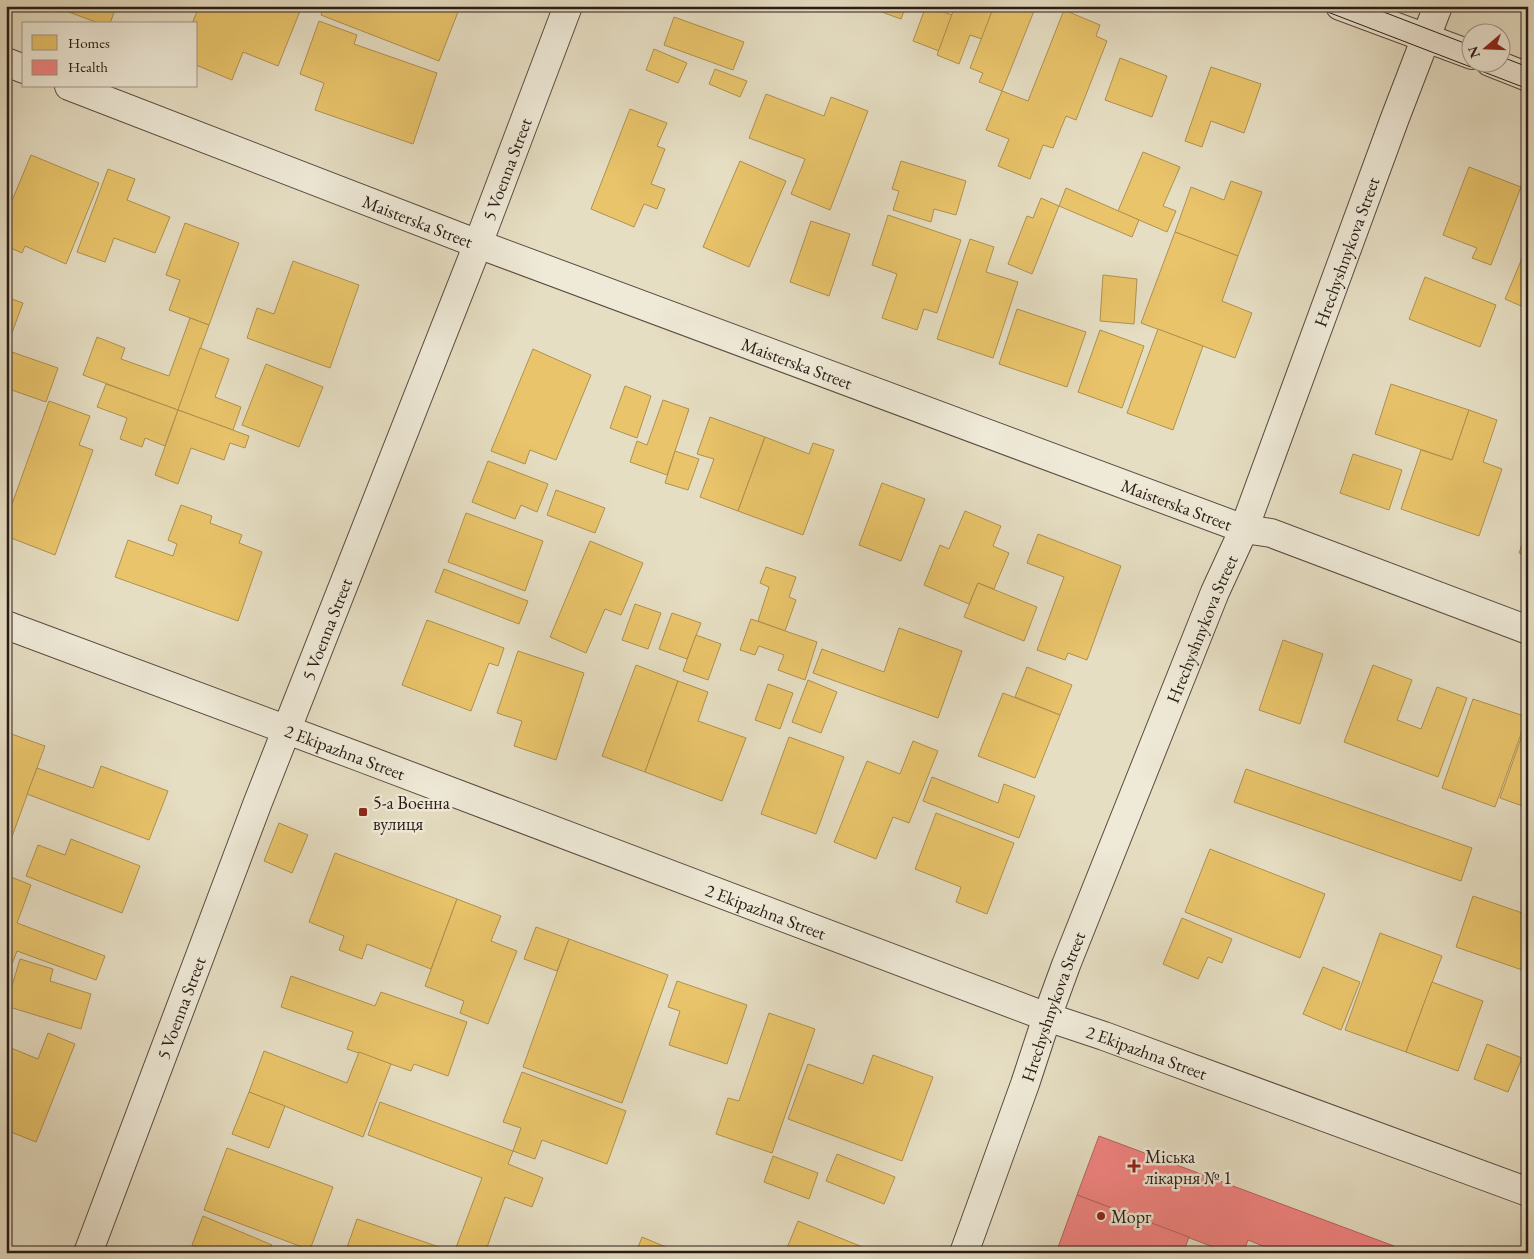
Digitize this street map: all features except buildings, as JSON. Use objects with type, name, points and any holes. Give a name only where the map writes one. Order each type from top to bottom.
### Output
[{"type":"street","name":"5 Voenna Street","points":[[88,1253],[287,729],[478,244],[568,6]]},
{"type":"street","points":[[1340,6],[1462,52]]},
{"type":"street","name":"Hrechyshnykova Street","points":[[964,1253],[1066,965],[1211,601],[1244,529],[1438,6]]},
{"type":"street","points":[[6,62],[22,68]]},
{"type":"street","points":[[1512,71],[1528,77]]},
{"type":"street","name":"Maisterska Street","points":[[74,88],[478,244],[1244,529],[1271,533],[1528,630]]},
{"type":"street","name":"2 Ekipazhna Street","points":[[6,625],[287,729],[1047,1017],[1104,1036],[1528,1192]]},
{"type":"tram line","points":[[1312,6],[1528,89]]},
{"type":"tram line","points":[[1368,6],[1462,42]]},
{"type":"tram line","points":[[1512,61],[1528,67]]},
{"type":"place","name":"5-а Воєнна вулиця","points":[[363,812]]},
{"type":"place","name":"Міська лікарня № 1","points":[[1134,1166]]},
{"type":"place","name":"Морг","points":[[1101,1216]]}]
